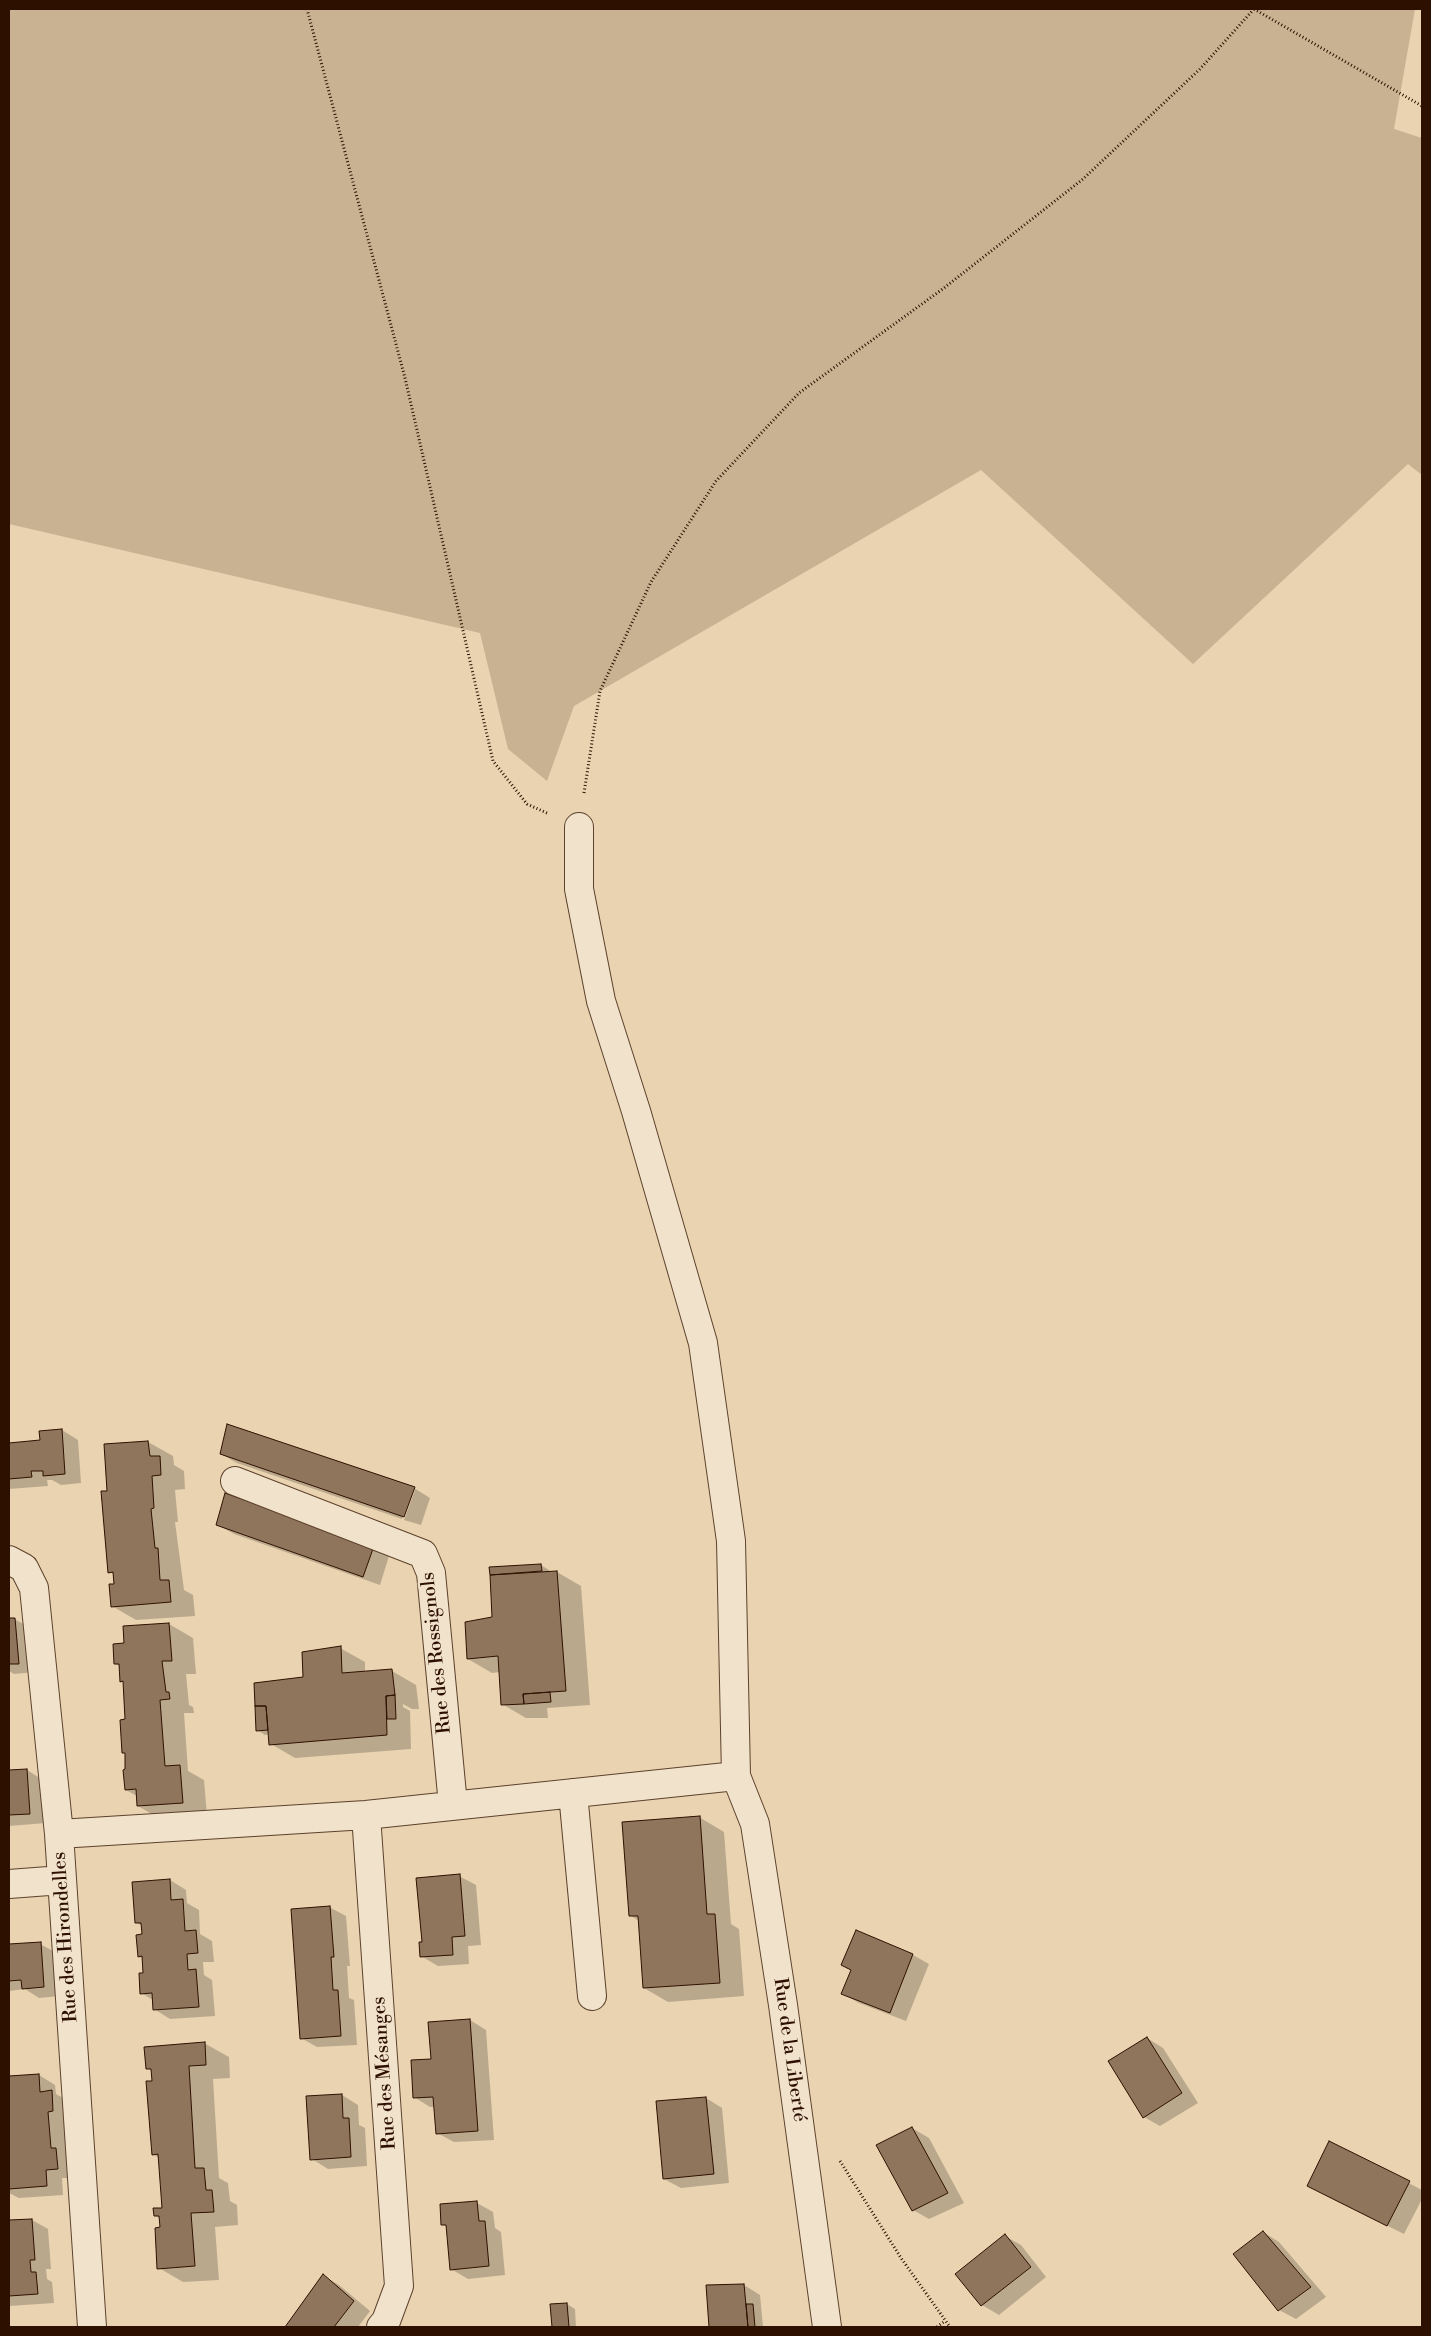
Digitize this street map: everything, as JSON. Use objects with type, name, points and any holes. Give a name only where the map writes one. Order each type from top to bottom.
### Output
[{"type":"street","points":[[59,1834],[366,1815],[736,1776],[731,1541],[703,1343],[636,1111],[601,1001],[579,889],[579,827]]},
{"type":"street","name":"Rue des Rossignols","points":[[235,1481],[423,1554],[431,1573],[453,1805]]},
{"type":"street","name":"Rue des Hirondelles","points":[[9,1560],[24,1568],[34,1588],[59,1834],[92,2327]]},
{"type":"street","name":"Rue de la Liberté","points":[[736,1776],[755,1824],[783,2004],[827,2327]]},
{"type":"street","points":[[573,1793],[592,1996]]},
{"type":"street","name":"Rue des Mésanges","points":[[366,1815],[400,2286],[386,2321],[381,2327]]},
{"type":"street","points":[[9,1884],[62,1880]]},
{"type":"path","points":[[307,9],[406,378],[493,761],[527,804],[579,827],[600,691],[651,582],[716,481],[799,393],[944,288],[1082,179],[1200,69],[1254,9],[1422,106]]},
{"type":"path","points":[[834,2154],[847,2169],[901,2258],[950,2327]]},
{"type":"path","points":[[938,2327],[945,2320]]},
{"type":"shaded area","points":[[9,9],[1415,9],[1394,129],[1422,138],[1422,475],[1408,464],[1193,664],[981,470],[574,706],[547,781],[508,749],[480,633],[9,524]]},
{"type":"building","points":[[227,1424],[415,1487],[404,1517],[220,1454]]},
{"type":"building","points":[[62,1429],[65,1474],[43,1476],[43,1471],[31,1471],[32,1477],[9,1479],[9,1443],[40,1440],[39,1431]]},
{"type":"building","points":[[148,1441],[150,1456],[160,1456],[161,1475],[152,1476],[154,1508],[151,1509],[155,1548],[158,1548],[160,1580],[169,1580],[171,1602],[111,1607],[109,1584],[114,1584],[113,1572],[108,1573],[101,1491],[107,1491],[104,1444]]},
{"type":"building","points":[[225,1493],[374,1546],[363,1577],[216,1525]]},
{"type":"building","points":[[541,1564],[542,1571],[490,1575],[489,1567]]},
{"type":"building","points":[[557,1571],[566,1691],[523,1694],[524,1704],[501,1705],[498,1656],[467,1659],[465,1622],[492,1617],[490,1575]]},
{"type":"building","points":[[9,1618],[15,1618],[19,1664],[9,1664]]},
{"type":"building","points":[[169,1623],[172,1661],[162,1661],[166,1692],[169,1692],[170,1699],[160,1700],[165,1766],[180,1765],[183,1803],[137,1806],[136,1789],[125,1790],[123,1770],[125,1769],[125,1753],[122,1753],[120,1720],[125,1719],[123,1681],[120,1682],[119,1664],[114,1664],[113,1644],[124,1643],[123,1626]]},
{"type":"building","points":[[341,1646],[342,1673],[392,1669],[395,1695],[386,1696],[387,1735],[269,1745],[266,1706],[255,1706],[254,1683],[303,1677],[302,1652]]},
{"type":"building","points":[[550,1692],[551,1702],[524,1704],[523,1694]]},
{"type":"building","points":[[395,1695],[396,1719],[387,1719],[386,1696]]},
{"type":"building","points":[[255,1706],[266,1706],[268,1730],[256,1731]]},
{"type":"building","points":[[27,1769],[30,1814],[9,1815],[9,1770]]},
{"type":"building","points":[[700,1816],[707,1914],[715,1914],[720,1983],[643,1988],[638,1916],[629,1916],[622,1822]]},
{"type":"building","points":[[460,1874],[465,1936],[452,1937],[453,1955],[420,1957],[419,1942],[422,1942],[416,1878]]},
{"type":"building","points":[[170,1879],[171,1900],[183,1899],[185,1931],[196,1930],[198,1953],[187,1954],[188,1970],[196,1969],[199,2007],[153,2010],[152,1993],[140,1994],[139,1973],[143,1973],[142,1956],[138,1957],[136,1935],[142,1934],[141,1923],[135,1923],[132,1882]]},
{"type":"building","points":[[330,1906],[334,1957],[331,1957],[333,1990],[338,1990],[341,2036],[300,2039],[291,1909]]},
{"type":"building","points":[[856,1930],[913,1954],[890,2013],[841,1994],[851,1970],[841,1965]]},
{"type":"building","points":[[41,1942],[44,1987],[22,1989],[21,1980],[9,1981],[9,1944]]},
{"type":"building","points":[[470,2019],[478,2131],[436,2134],[433,2097],[413,2098],[411,2060],[431,2059],[428,2022]]},
{"type":"building","points":[[1147,2037],[1182,2093],[1143,2118],[1108,2061]]},
{"type":"building","points":[[205,2042],[206,2065],[189,2066],[195,2168],[204,2168],[206,2190],[212,2190],[214,2212],[191,2213],[195,2266],[157,2269],[155,2228],[160,2227],[159,2216],[154,2216],[153,2208],[162,2208],[158,2154],[152,2155],[146,2081],[152,2081],[151,2069],[146,2069],[144,2047]]},
{"type":"building","points":[[39,2074],[40,2092],[52,2090],[53,2111],[48,2112],[51,2148],[56,2148],[58,2169],[46,2170],[47,2186],[9,2189],[9,2076]]},
{"type":"building","points":[[342,2094],[343,2118],[349,2118],[351,2157],[310,2160],[306,2096]]},
{"type":"building","points":[[706,2097],[714,2174],[663,2179],[656,2101]]},
{"type":"building","points":[[912,2127],[948,2193],[912,2211],[876,2145]]},
{"type":"building","points":[[1329,2141],[1410,2181],[1387,2226],[1307,2186]]},
{"type":"building","points":[[477,2201],[479,2221],[485,2221],[489,2266],[450,2270],[446,2225],[441,2225],[440,2204]]},
{"type":"building","points":[[32,2219],[35,2260],[30,2260],[31,2272],[36,2272],[38,2294],[9,2296],[9,2220]]},
{"type":"building","points":[[1263,2231],[1311,2287],[1278,2311],[1233,2254]]},
{"type":"building","points":[[1005,2234],[1031,2267],[981,2306],[955,2274]]},
{"type":"building","points":[[323,2274],[354,2301],[334,2327],[285,2327]]},
{"type":"building","points":[[744,2284],[748,2327],[709,2327],[706,2285]]},
{"type":"building","points":[[567,2303],[569,2327],[552,2327],[550,2304]]},
{"type":"building","points":[[746,2304],[753,2304],[755,2327],[748,2327]]}]
